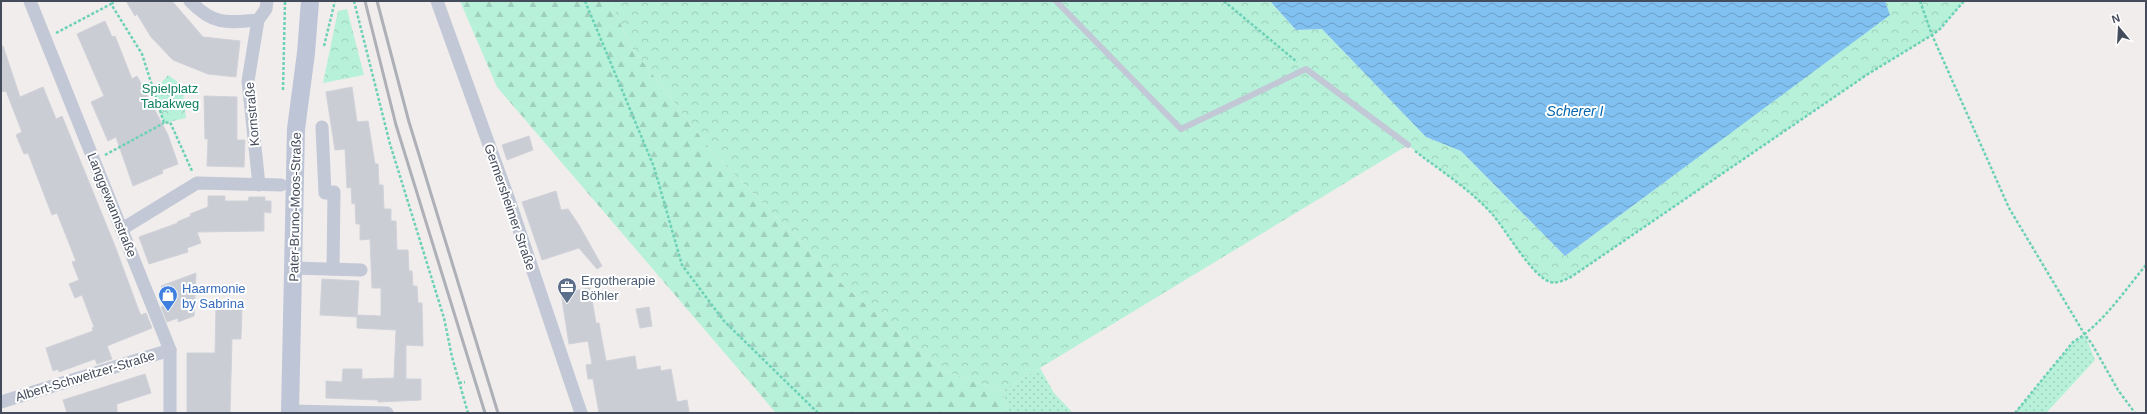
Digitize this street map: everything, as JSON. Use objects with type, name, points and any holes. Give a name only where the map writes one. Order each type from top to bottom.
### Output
[{"type":"main road","name":"Pater-Bruno-Moos-Straße","points":[[290,412],[296,129],[306,53],[310,1]]},
{"type":"street","name":"Langgewannstraße","points":[[30,1],[170,350],[170,413]]},
{"type":"street","points":[[190,1],[224,23],[258,20]]},
{"type":"street","name":"Kornstraße","points":[[259,185],[248,81],[258,20],[266,9],[267,1]]},
{"type":"street","name":"Germersheimer Straße","points":[[437,1],[509,200],[581,413]]},
{"type":"street","points":[[322,126],[325,193],[334,192],[333,269]]},
{"type":"street","points":[[122,229],[196,183],[281,185]]},
{"type":"street","points":[[293,268],[361,270]]},
{"type":"street","name":"Albert-Schweitzer-Straße","points":[[1,402],[170,350]]},
{"type":"street","points":[[290,412],[387,413]]},
{"type":"lane","points":[[1056,1],[1181,129],[1306,69],[1408,145]]},
{"type":"path","points":[[46,39],[116,1]]},
{"type":"path","points":[[354,1],[382,117],[444,318],[459,383],[468,413]]},
{"type":"path","points":[[585,1],[654,167],[682,265],[724,321],[818,413]]},
{"type":"path","points":[[1224,1],[1306,69]]},
{"type":"path","points":[[1920,1],[1932,35],[2009,208],[2084,335],[2092,344],[2118,390],[2135,413]]},
{"type":"path","points":[[1408,145],[1473,197],[1493,216],[1509,239],[1541,276],[1550,282],[1560,282],[1571,277],[1861,79],[1932,35],[1940,29],[1964,1]]},
{"type":"path","points":[[111,4],[142,54],[164,122]]},
{"type":"path","points":[[94,161],[164,122],[170,122],[196,183]]},
{"type":"path","points":[[2015,413],[2073,342],[2084,335],[2102,317],[2146,264]]},
{"type":"path","points":[[459,383],[465,382]]},
{"type":"green space","points":[[460,1],[611,1],[630,45],[711,150],[841,283],[942,370],[1002,391],[1009,413],[776,413],[497,87]]},
{"type":"green space","points":[[611,1],[1270,1],[1296,30],[1322,29],[1426,137],[1461,151],[1565,256],[1889,15],[1885,1],[1964,1],[1940,29],[1932,35],[1868,74],[1571,277],[1556,282],[1551,282],[1536,272],[1484,205],[1408,145],[1002,391],[942,370],[841,283],[711,150],[630,45]]},
{"type":"green space","points":[[347,9],[364,75],[323,83],[338,11]]},
{"type":"green space","name":"Spielplatz Tabakweg","points":[[168,75],[182,85],[186,118],[164,123],[154,91]]},
{"type":"green space","points":[[2085,335],[2095,360],[2046,413],[2015,413],[2073,342]]},
{"type":"green space","points":[[1040,368],[1054,393],[1073,413],[1009,413],[1002,391]]},
{"type":"water","name":"Scherer I","points":[[1270,1],[1885,1],[1890,15],[1565,256],[1461,151],[1426,137],[1322,29],[1296,30]]},
{"type":"building","points":[[126,1],[172,1],[203,37],[240,41],[236,77],[208,74],[173,60],[151,37],[137,14],[135,16]]},
{"type":"building","points":[[105,21],[112,37],[115,36],[132,79],[137,76],[168,135],[178,164],[162,170],[163,173],[133,186],[116,137],[108,141],[91,102],[104,96],[77,34]]},
{"type":"building","points":[[3,46],[20,97],[43,87],[56,119],[62,116],[115,246],[139,311],[141,315],[146,313],[152,328],[107,346],[112,359],[97,364],[95,359],[59,372],[58,369],[53,371],[46,348],[93,331],[92,328],[94,327],[82,295],[75,298],[69,284],[79,280],[72,262],[76,261],[57,213],[52,215],[28,153],[24,154],[16,135],[22,132],[6,91],[1,92],[1,47]]},
{"type":"building","points":[[352,87],[357,122],[368,121],[375,164],[378,164],[379,185],[383,185],[384,209],[391,209],[391,221],[396,221],[397,250],[408,250],[409,271],[412,271],[413,286],[417,286],[418,303],[422,303],[423,346],[406,345],[406,379],[421,379],[421,400],[378,402],[378,400],[326,398],[326,381],[342,382],[343,369],[362,369],[362,379],[394,378],[396,330],[357,328],[357,315],[381,316],[381,288],[372,288],[370,239],[360,240],[360,224],[356,224],[355,203],[352,204],[351,187],[347,188],[345,149],[335,150],[326,92]]},
{"type":"building","points":[[204,96],[237,97],[237,140],[245,140],[244,167],[207,166],[208,139],[205,139]]},
{"type":"building","points":[[529,136],[533,150],[507,160],[502,145]]},
{"type":"building","points":[[556,191],[561,210],[568,209],[579,225],[602,266],[597,269],[579,248],[542,260],[522,202]]},
{"type":"building","points":[[208,196],[225,196],[225,201],[248,201],[249,197],[265,197],[265,201],[271,201],[271,213],[264,212],[264,231],[197,232],[201,243],[187,248],[188,252],[149,264],[139,237],[178,223],[177,222],[191,216],[190,214],[208,207]]},
{"type":"building","points":[[196,273],[194,316],[178,322],[178,318],[167,322],[161,307],[168,304],[161,286]]},
{"type":"building","points":[[322,279],[359,281],[357,317],[320,315]]},
{"type":"building","points":[[590,288],[596,323],[599,323],[606,361],[635,356],[637,370],[660,366],[661,371],[671,369],[677,402],[687,400],[689,412],[599,413],[593,379],[588,379],[586,365],[592,364],[588,341],[569,344],[561,293]]},
{"type":"building","points":[[216,307],[242,308],[241,339],[232,339],[230,413],[187,413],[187,353],[215,353]]},
{"type":"building","points":[[649,307],[652,326],[640,328],[636,309]]},
{"type":"building","points":[[145,374],[151,393],[117,404],[117,413],[67,413],[63,400]]},
{"type":"railway","points":[[365,1],[396,125],[485,413]]},
{"type":"railway","points":[[377,1],[409,122],[498,413]]},
{"type":"place","name":"Ergotherapie Böhler","points":[[567,304]]},
{"type":"place","name":"Haarmonie by Sabrina","points":[[168,312]]}]
